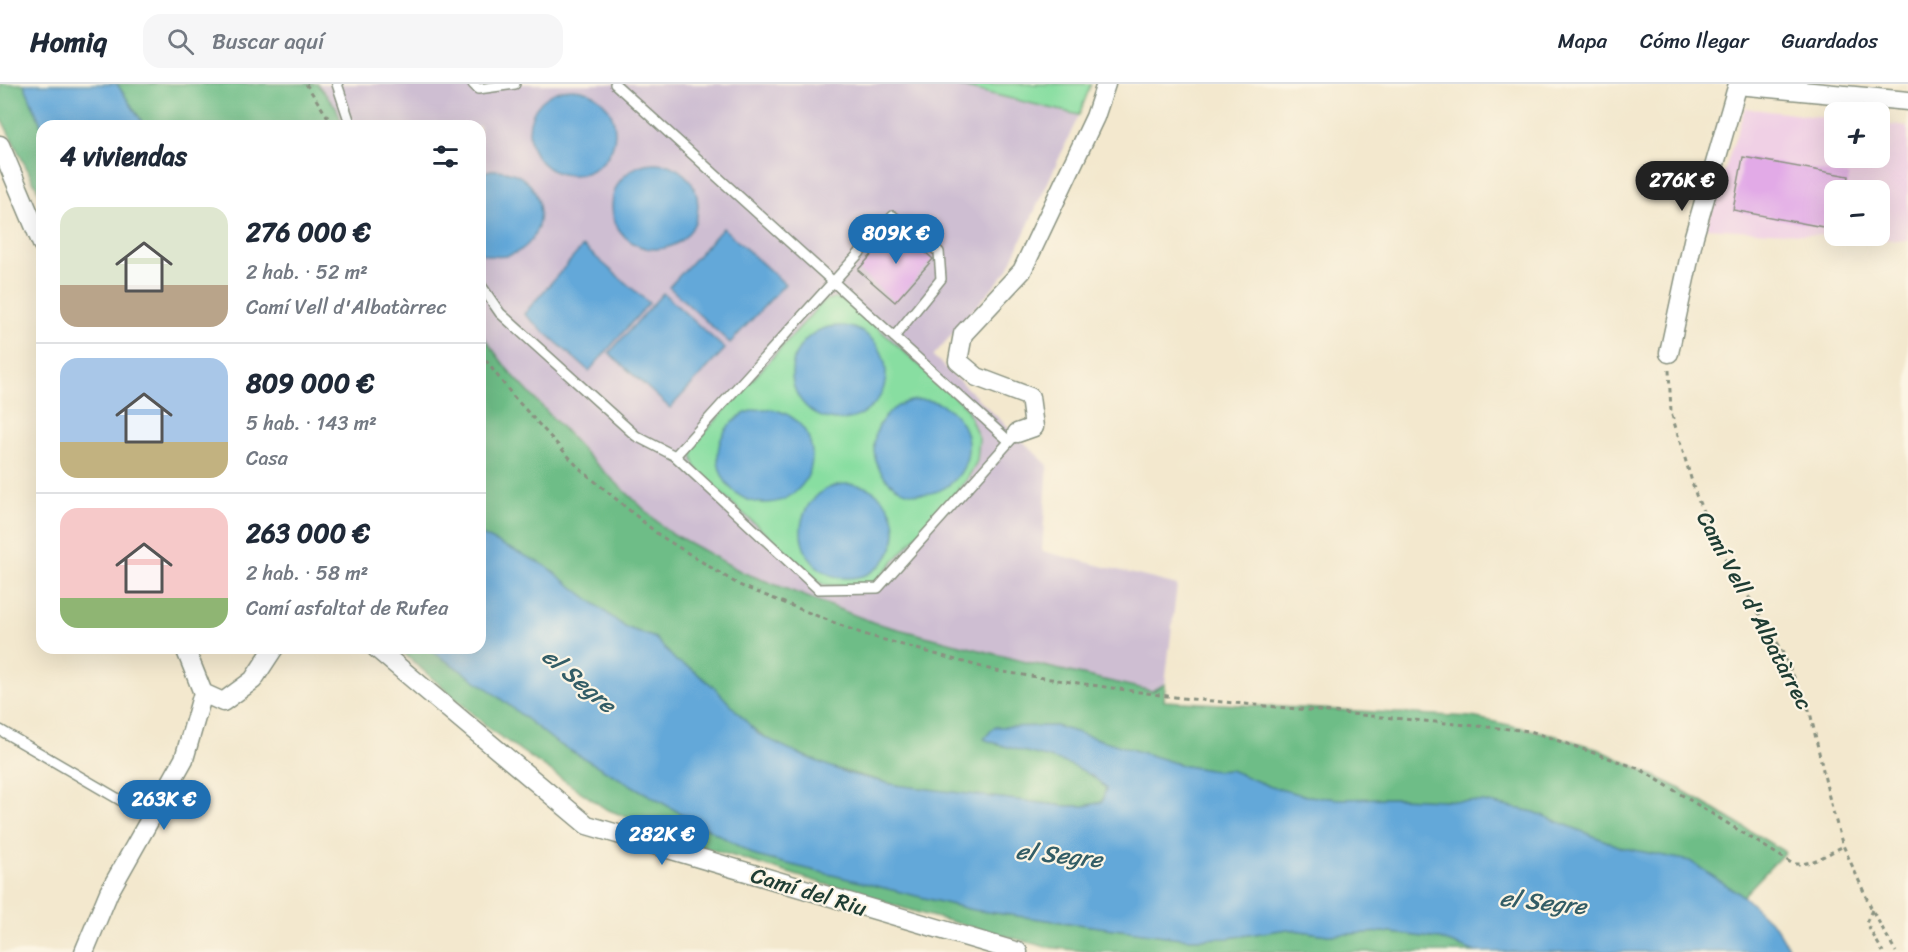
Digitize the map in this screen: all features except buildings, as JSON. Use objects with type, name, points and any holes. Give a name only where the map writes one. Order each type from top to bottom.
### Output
[{"type":"street","points":[[1013,437],[1034,427],[1030,397],[976,377],[958,360],[963,334],[1022,272],[1095,117],[1106,84]]},
{"type":"street","points":[[1669,353],[1696,227],[1738,85],[1908,101]]},
{"type":"street","points":[[0,145],[36,230]]},
{"type":"street","points":[[84,952],[109,892],[184,759],[203,693],[187,654]]},
{"type":"street","points":[[203,693],[223,702],[253,680],[270,654]]},
{"type":"street","name":"Camí del Riu","points":[[383,654],[587,825],[1018,952]]},
{"type":"lane","points":[[337,84],[349,120]]},
{"type":"lane","points":[[474,84],[478,88],[516,84]]},
{"type":"lane","points":[[486,293],[500,313],[636,436],[675,456],[818,589],[878,588],[1013,437],[894,337],[615,84]]},
{"type":"lane","points":[[675,456],[893,216],[939,252],[941,279],[894,337]]},
{"type":"lane","points":[[0,730],[151,818]]},
{"type":"path","points":[[306,84],[329,120]]},
{"type":"path","name":"Camí Vell d'Albatàrrec","points":[[1669,353],[1671,412],[1696,495],[1719,549],[1780,646],[1810,712],[1828,797],[1844,846],[1872,910],[1896,952]]},
{"type":"path","points":[[486,361],[513,396],[579,468],[659,535],[739,585],[863,634],[996,671],[1169,697],[1530,731],[1640,769],[1793,864],[1810,865],[1844,846]]},
{"type":"path","points":[[1872,910],[1866,924],[1881,952]]},
{"type":"shaded area","points":[[317,84],[950,84],[1079,115],[1007,271],[933,356],[1048,465],[1042,551],[1177,585],[1165,684],[1152,691],[1026,662],[875,623],[742,572],[666,530],[590,458],[508,370],[486,340],[486,120],[341,120],[336,107]]},
{"type":"shaded area","points":[[1745,108],[1824,118],[1824,168],[1890,168],[1890,125],[1908,127],[1908,241],[1890,240],[1890,180],[1824,180],[1824,236],[1706,228]]},
{"type":"green space","points":[[0,84],[24,84],[39,120],[36,120],[36,186],[0,116]]},
{"type":"green space","points":[[117,84],[317,84],[336,107],[341,120],[141,120]]},
{"type":"green space","points":[[950,84],[1091,84],[1079,115]]},
{"type":"green space","points":[[835,298],[850,303],[966,407],[979,439],[977,461],[966,481],[877,580],[866,587],[824,585],[818,581],[704,478],[693,460],[693,450],[698,440],[818,307],[826,300]]},
{"type":"green space","points":[[486,340],[508,370],[590,458],[666,530],[742,572],[875,623],[1026,662],[1152,691],[1165,684],[1164,701],[1472,717],[1546,733],[1598,749],[1677,787],[1785,852],[1743,896],[1689,861],[1623,848],[1534,812],[1483,802],[1398,798],[1339,799],[1307,796],[1271,787],[1230,770],[1216,771],[1185,766],[1056,726],[994,727],[998,745],[1070,764],[1095,779],[1106,788],[1102,802],[1085,806],[1065,806],[895,785],[830,767],[772,742],[746,723],[714,687],[690,668],[676,661],[655,638],[625,627],[520,555],[486,537]]},
{"type":"green space","points":[[405,654],[436,654],[487,688],[557,743],[756,856],[973,910],[1188,939],[1229,938],[1287,929],[1328,935],[1384,932],[1440,939],[1476,952],[1092,952],[1046,947],[923,914],[700,846],[606,809],[492,731]]},
{"type":"water","points":[[24,84],[117,84],[141,120],[39,120]]},
{"type":"water","points":[[564,89],[580,89],[603,101],[612,115],[615,132],[612,149],[603,163],[580,175],[564,175],[548,168],[536,156],[529,140],[529,124],[536,108],[548,96]]},
{"type":"water","points":[[647,163],[663,163],[686,175],[695,189],[698,206],[695,223],[686,237],[663,249],[647,249],[631,242],[619,230],[612,214],[612,198],[619,182],[631,170]]},
{"type":"water","points":[[491,170],[515,174],[530,186],[538,202],[539,220],[533,237],[521,250],[503,256],[486,254],[486,171]]},
{"type":"water","points":[[723,228],[785,284],[730,343],[669,287]]},
{"type":"water","points":[[583,246],[649,303],[589,371],[524,314]]},
{"type":"water","points":[[663,293],[725,349],[670,408],[609,353]]},
{"type":"water","points":[[839,326],[857,329],[872,340],[883,355],[886,373],[883,391],[872,406],[857,417],[839,420],[821,417],[806,406],[795,391],[792,373],[795,355],[806,340],[821,329]]},
{"type":"water","points":[[921,400],[939,403],[954,414],[965,429],[968,447],[965,465],[954,480],[939,491],[921,494],[903,491],[888,480],[877,465],[874,447],[877,429],[888,414],[903,403]]},
{"type":"water","points":[[765,409],[783,412],[798,423],[809,438],[812,456],[809,474],[798,489],[783,500],[765,503],[747,500],[732,489],[721,474],[718,456],[721,438],[732,423],[747,412]]},
{"type":"water","points":[[848,484],[866,487],[881,498],[892,513],[895,531],[892,549],[881,564],[866,575],[848,578],[830,575],[815,564],[804,549],[801,531],[804,513],[815,498],[830,487]]},
{"type":"water","name":"el Segre","points":[[486,537],[544,565],[625,627],[655,638],[676,661],[690,668],[714,687],[758,734],[846,773],[895,785],[1065,806],[1085,806],[1102,802],[1106,788],[1079,769],[1064,762],[984,739],[994,727],[1056,726],[1185,766],[1216,771],[1230,770],[1271,787],[1307,796],[1339,799],[1398,798],[1483,802],[1534,812],[1623,848],[1690,861],[1743,896],[1777,928],[1791,952],[1476,952],[1440,939],[1384,932],[1328,935],[1287,929],[1229,938],[1188,939],[973,910],[756,856],[557,743],[487,688],[436,654],[486,654]]}]
